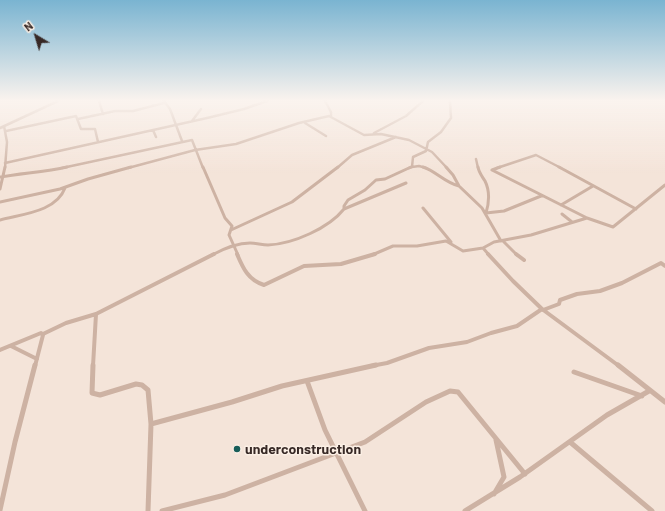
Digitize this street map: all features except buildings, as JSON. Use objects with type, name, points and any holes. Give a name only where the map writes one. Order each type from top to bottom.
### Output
[{"type":"street","points":[[6,131],[35,125]]},
{"type":"street","points":[[80,125],[81,130],[95,129],[98,142]]},
{"type":"street","points":[[5,164],[175,125],[182,141]]},
{"type":"street","points":[[0,202],[65,188],[95,177],[195,150],[236,144],[294,125]]},
{"type":"street","points":[[308,125],[326,136]]},
{"type":"street","points":[[346,125],[362,134],[385,134],[396,138],[409,140],[427,149],[453,175],[459,186],[486,213],[502,241],[524,260]]},
{"type":"street","points":[[370,135],[389,125]]},
{"type":"street","points":[[412,167],[414,157],[426,151],[428,142],[441,132],[446,125]]},
{"type":"street","points":[[0,128],[4,126],[6,131],[8,150],[0,189]]},
{"type":"street","points":[[153,130],[156,137]]},
{"type":"street","points":[[231,230],[297,199],[352,155],[396,138]]},
{"type":"street","points":[[2,177],[50,170],[192,140],[225,218],[232,226],[229,235],[248,277],[258,284],[264,285],[304,266],[342,264],[400,245],[417,246],[443,241],[451,242]]},
{"type":"street","points":[[636,209],[536,155],[492,170],[587,218],[613,227],[636,209],[665,185]]},
{"type":"street","points":[[476,159],[479,173],[484,179],[488,188],[488,205],[486,213]]},
{"type":"street","points":[[0,350],[66,323],[96,314],[215,252],[248,243],[269,245],[296,239],[315,231],[339,215],[344,209],[344,206],[348,200],[376,180],[412,167],[422,166],[453,185],[459,186]]},
{"type":"street","points":[[344,209],[406,183]]},
{"type":"street","points":[[561,205],[593,186]]},
{"type":"street","points":[[0,220],[50,206],[64,194],[65,188]]},
{"type":"street","points":[[486,213],[504,211],[541,196]]},
{"type":"street","points":[[422,208],[454,247],[463,252],[483,248],[489,244],[531,235],[587,218]]},
{"type":"street","points":[[562,214],[572,222]]},
{"type":"street","points":[[483,248],[542,310],[587,341],[665,402]]},
{"type":"street","points":[[151,424],[232,402],[282,386],[387,363],[429,348],[467,342],[490,333],[517,326],[542,310],[556,306],[560,300],[577,294],[600,291],[622,283],[661,263],[665,266]]},
{"type":"street","points":[[96,314],[92,393],[100,395],[133,385],[145,386],[150,397],[151,424],[148,511]]},
{"type":"street","points":[[0,510],[15,442],[44,338],[42,334]]},
{"type":"street","points":[[11,346],[38,359]]},
{"type":"street","points":[[574,372],[642,396]]},
{"type":"street","points":[[307,381],[311,398],[365,511]]},
{"type":"street","points":[[162,511],[225,495],[337,454],[378,436],[423,403],[449,391],[455,390],[525,474]]},
{"type":"street","points":[[465,511],[494,495],[607,415],[649,391]]},
{"type":"street","points":[[494,495],[504,477],[496,439]]},
{"type":"street","points":[[570,442],[652,511]]},
{"type":"place","name":"underconstruction","points":[[237,449]]}]
